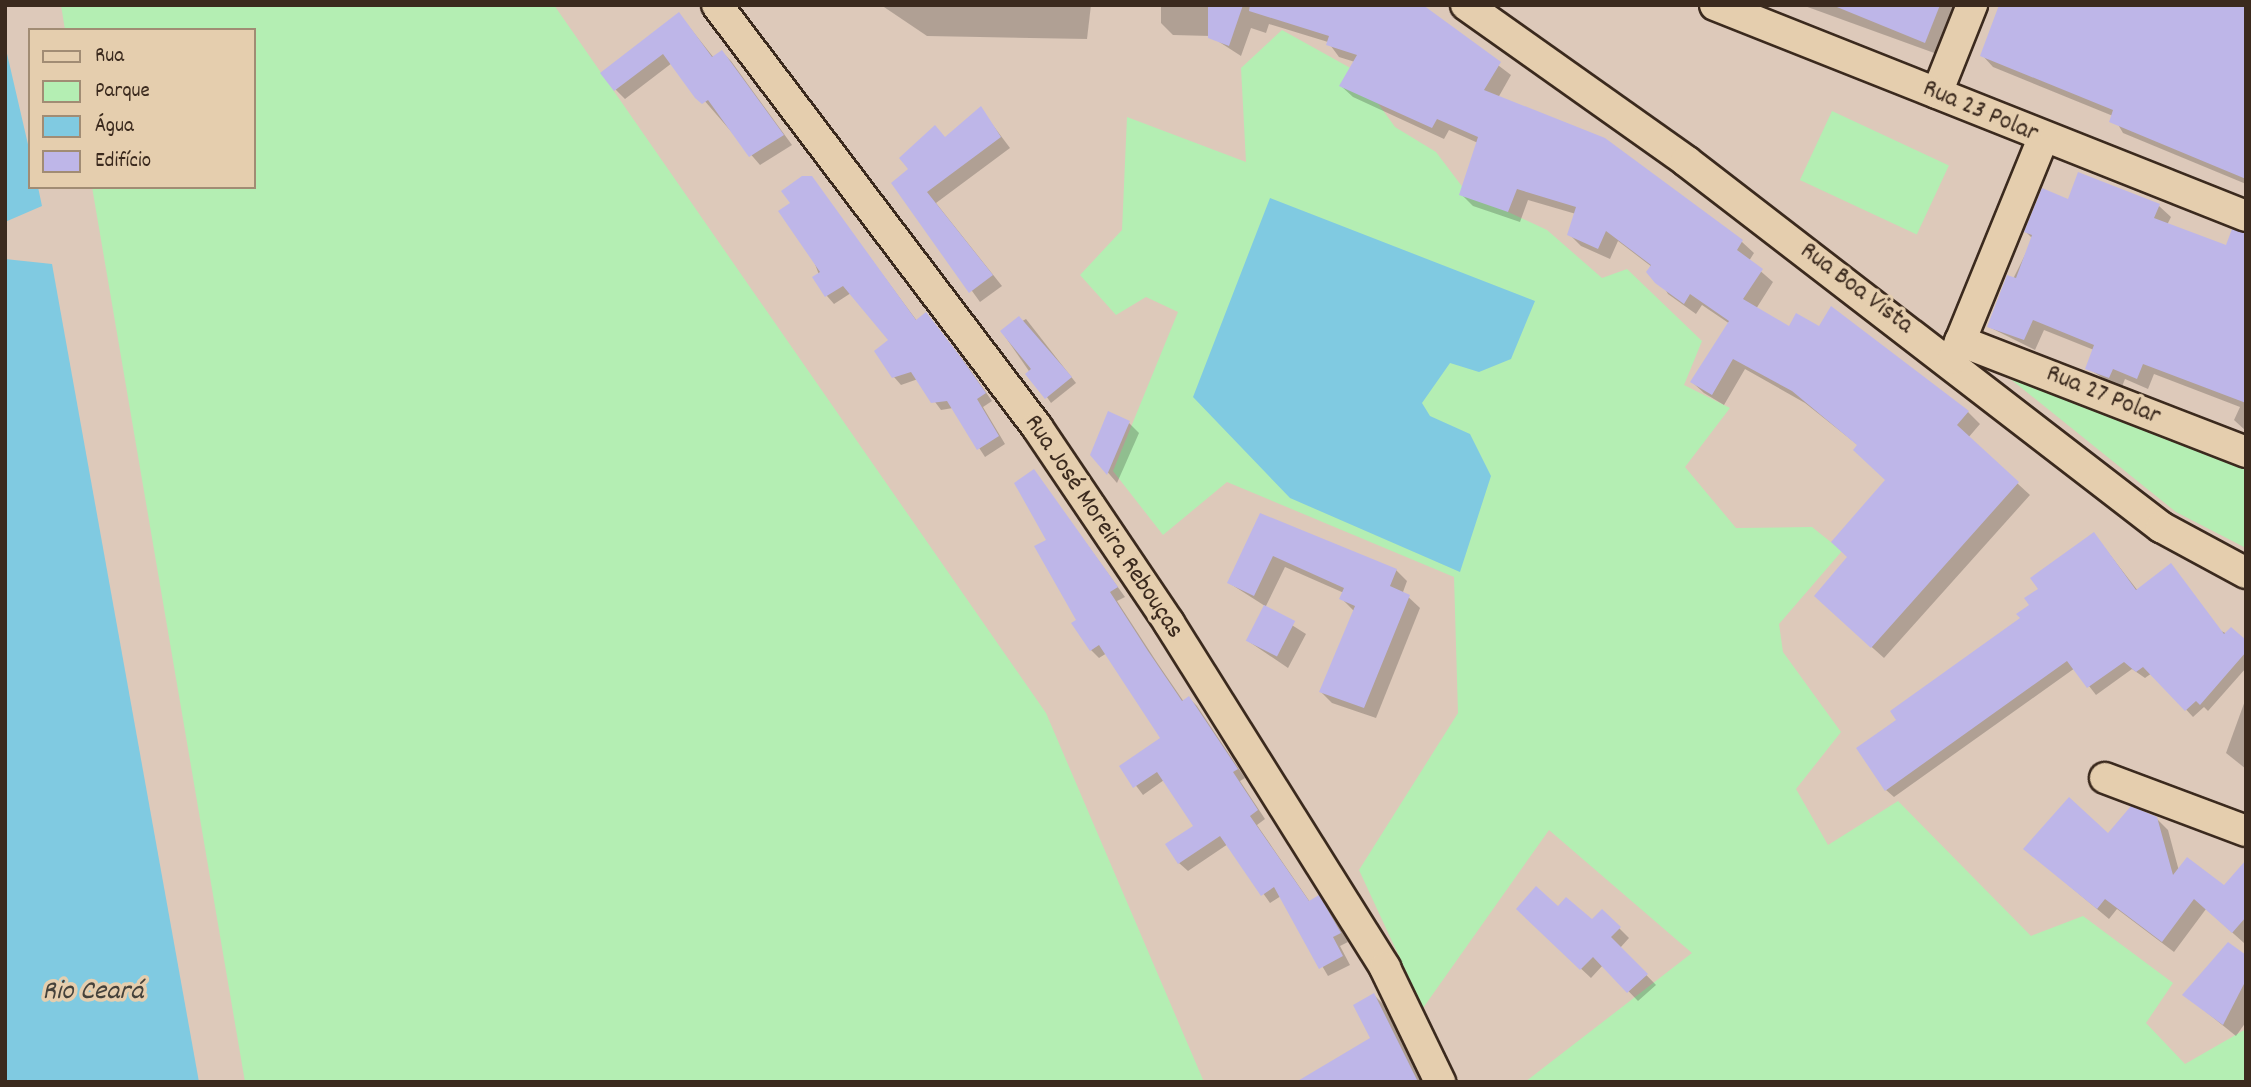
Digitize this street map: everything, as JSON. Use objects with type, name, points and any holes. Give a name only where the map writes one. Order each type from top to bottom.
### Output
[{"type":"street","name":"Rua José Moreira Rebouças","points":[[717,5],[1037,427],[1170,623],[1385,968],[1440,1082]]},
{"type":"street","name":"Rua Boa Vista","points":[[1466,5],[1956,351],[2161,527],[2246,573]]},
{"type":"street","name":"Rua 23 Polar","points":[[1716,5],[1937,93],[2043,139],[2246,216]]},
{"type":"street","points":[[1937,93],[1972,5]]},
{"type":"street","points":[[1956,351],[2043,139]]},
{"type":"street","name":"Rua 27 Polar","points":[[1956,351],[2246,452]]},
{"type":"street","points":[[2105,778],[2246,831]]},
{"type":"green space","points":[[61,5],[554,5],[1046,713],[1204,1082],[245,1082],[92,189],[256,189],[256,28],[65,28]]},
{"type":"green space","points":[[1282,30],[1354,70],[1395,127],[1436,152],[1467,193],[1547,230],[1602,278],[1627,269],[1702,341],[1684,385],[1730,408],[1685,467],[1736,528],[1812,527],[1842,551],[1779,624],[1783,652],[1841,732],[1796,789],[1828,845],[1898,801],[2031,936],[2083,916],[2173,983],[2146,1023],[2185,1064],[2246,1029],[2246,1082],[1525,1082],[1692,953],[1549,830],[1423,1008],[1359,870],[1458,713],[1454,577],[1227,482],[1163,535],[1113,471],[1178,312],[1146,297],[1116,315],[1080,275],[1122,230],[1127,117],[1246,162],[1241,68]]},
{"type":"green space","points":[[1832,111],[1949,166],[1917,234],[1800,180]]},
{"type":"green space","points":[[1998,369],[2246,463],[2246,548],[2176,512]]},
{"type":"water","points":[[5,45],[28,144],[28,189],[38,189],[42,206],[5,222]]},
{"type":"water","points":[[1270,198],[1535,301],[1511,359],[1479,372],[1450,363],[1422,403],[1430,416],[1470,434],[1491,476],[1460,572],[1290,498],[1193,397]]},
{"type":"water","name":"Rio Ceará","points":[[5,259],[52,264],[199,1082],[5,1082]]},
{"type":"building","points":[[1208,5],[1243,5],[1229,46],[1208,38]]},
{"type":"building","points":[[1250,5],[1423,5],[1501,62],[1484,90],[1605,138],[1743,240],[1737,250],[1763,269],[1743,299],[1789,326],[1796,313],[1819,326],[1831,306],[1969,411],[1957,425],[2019,482],[1871,648],[1814,596],[1847,557],[1831,542],[1885,480],[1853,450],[1857,445],[1792,391],[1733,359],[1712,395],[1690,382],[1729,321],[1690,294],[1684,304],[1655,283],[1646,272],[1651,265],[1606,231],[1598,249],[1567,235],[1576,207],[1517,189],[1508,212],[1459,195],[1478,137],[1437,119],[1432,128],[1339,86],[1357,55],[1326,45],[1329,36],[1249,11]]},
{"type":"building","points":[[1832,5],[1940,5],[1925,43]]},
{"type":"building","points":[[1999,5],[2246,5],[2246,179],[2109,122],[2113,110],[1980,56]]},
{"type":"building","points":[[679,12],[712,57],[722,50],[784,135],[749,157],[708,100],[702,104],[695,98],[663,54],[614,91],[600,73]]},
{"type":"building","points":[[981,106],[1001,137],[927,192],[993,275],[969,293],[891,183],[908,169],[899,158],[935,125],[945,137]]},
{"type":"building","points":[[2078,172],[2160,204],[2154,218],[2226,245],[2232,229],[2246,233],[2246,403],[2143,364],[2137,379],[2113,369],[2109,378],[2085,369],[2094,345],[2033,320],[2024,340],[1987,327],[2007,275],[2016,278],[2032,235],[2024,232],[2042,188],[2068,199]]},
{"type":"building","points":[[802,176],[812,176],[916,320],[926,312],[959,355],[986,393],[977,399],[999,436],[977,450],[947,401],[931,403],[911,372],[892,378],[874,351],[888,340],[843,286],[825,297],[812,277],[820,272],[778,211],[790,203],[781,191]]},
{"type":"building","points":[[1019,316],[1072,377],[1045,399],[1025,374],[1031,369],[1000,331]]},
{"type":"building","points":[[1108,411],[1130,421],[1107,475],[1090,455]]},
{"type":"building","points":[[1034,469],[1118,587],[1110,592],[1182,701],[1189,696],[1238,769],[1233,772],[1258,810],[1250,816],[1309,901],[1319,895],[1341,933],[1333,937],[1343,956],[1319,969],[1274,887],[1261,896],[1220,836],[1178,864],[1165,844],[1193,826],[1157,772],[1133,788],[1119,766],[1160,738],[1099,645],[1090,651],[1071,623],[1076,620],[1034,546],[1046,540],[1014,483]]},
{"type":"building","points":[[1260,513],[1397,569],[1390,586],[1410,595],[1364,708],[1319,692],[1355,606],[1339,599],[1344,588],[1273,556],[1254,596],[1227,583]]},
{"type":"building","points":[[2094,532],[2136,590],[2171,563],[2224,634],[2231,627],[2246,640],[2246,652],[2200,705],[2196,701],[2185,711],[2143,667],[2136,672],[2124,662],[2087,688],[2067,661],[1885,791],[1856,748],[1896,720],[1890,711],[2020,618],[2016,614],[2029,605],[2024,598],[2038,589],[2030,578]]},
{"type":"building","points":[[1264,605],[1295,621],[1277,657],[1246,641]]},
{"type":"building","points":[[2069,797],[2108,833],[2131,806],[2157,817],[2173,875],[2187,857],[2224,885],[2246,860],[2246,917],[2232,933],[2194,899],[2162,942],[2105,899],[2097,909],[2023,849]]},
{"type":"building","points":[[1536,886],[1558,906],[1566,897],[1592,919],[1602,909],[1621,927],[1611,937],[1648,974],[1627,993],[1593,957],[1580,970],[1516,909]]},
{"type":"building","points":[[2228,942],[2246,955],[2246,980],[2223,1025],[2182,995]]},
{"type":"building","points":[[1374,993],[1418,1082],[1296,1082],[1370,1038],[1353,1005]]}]
